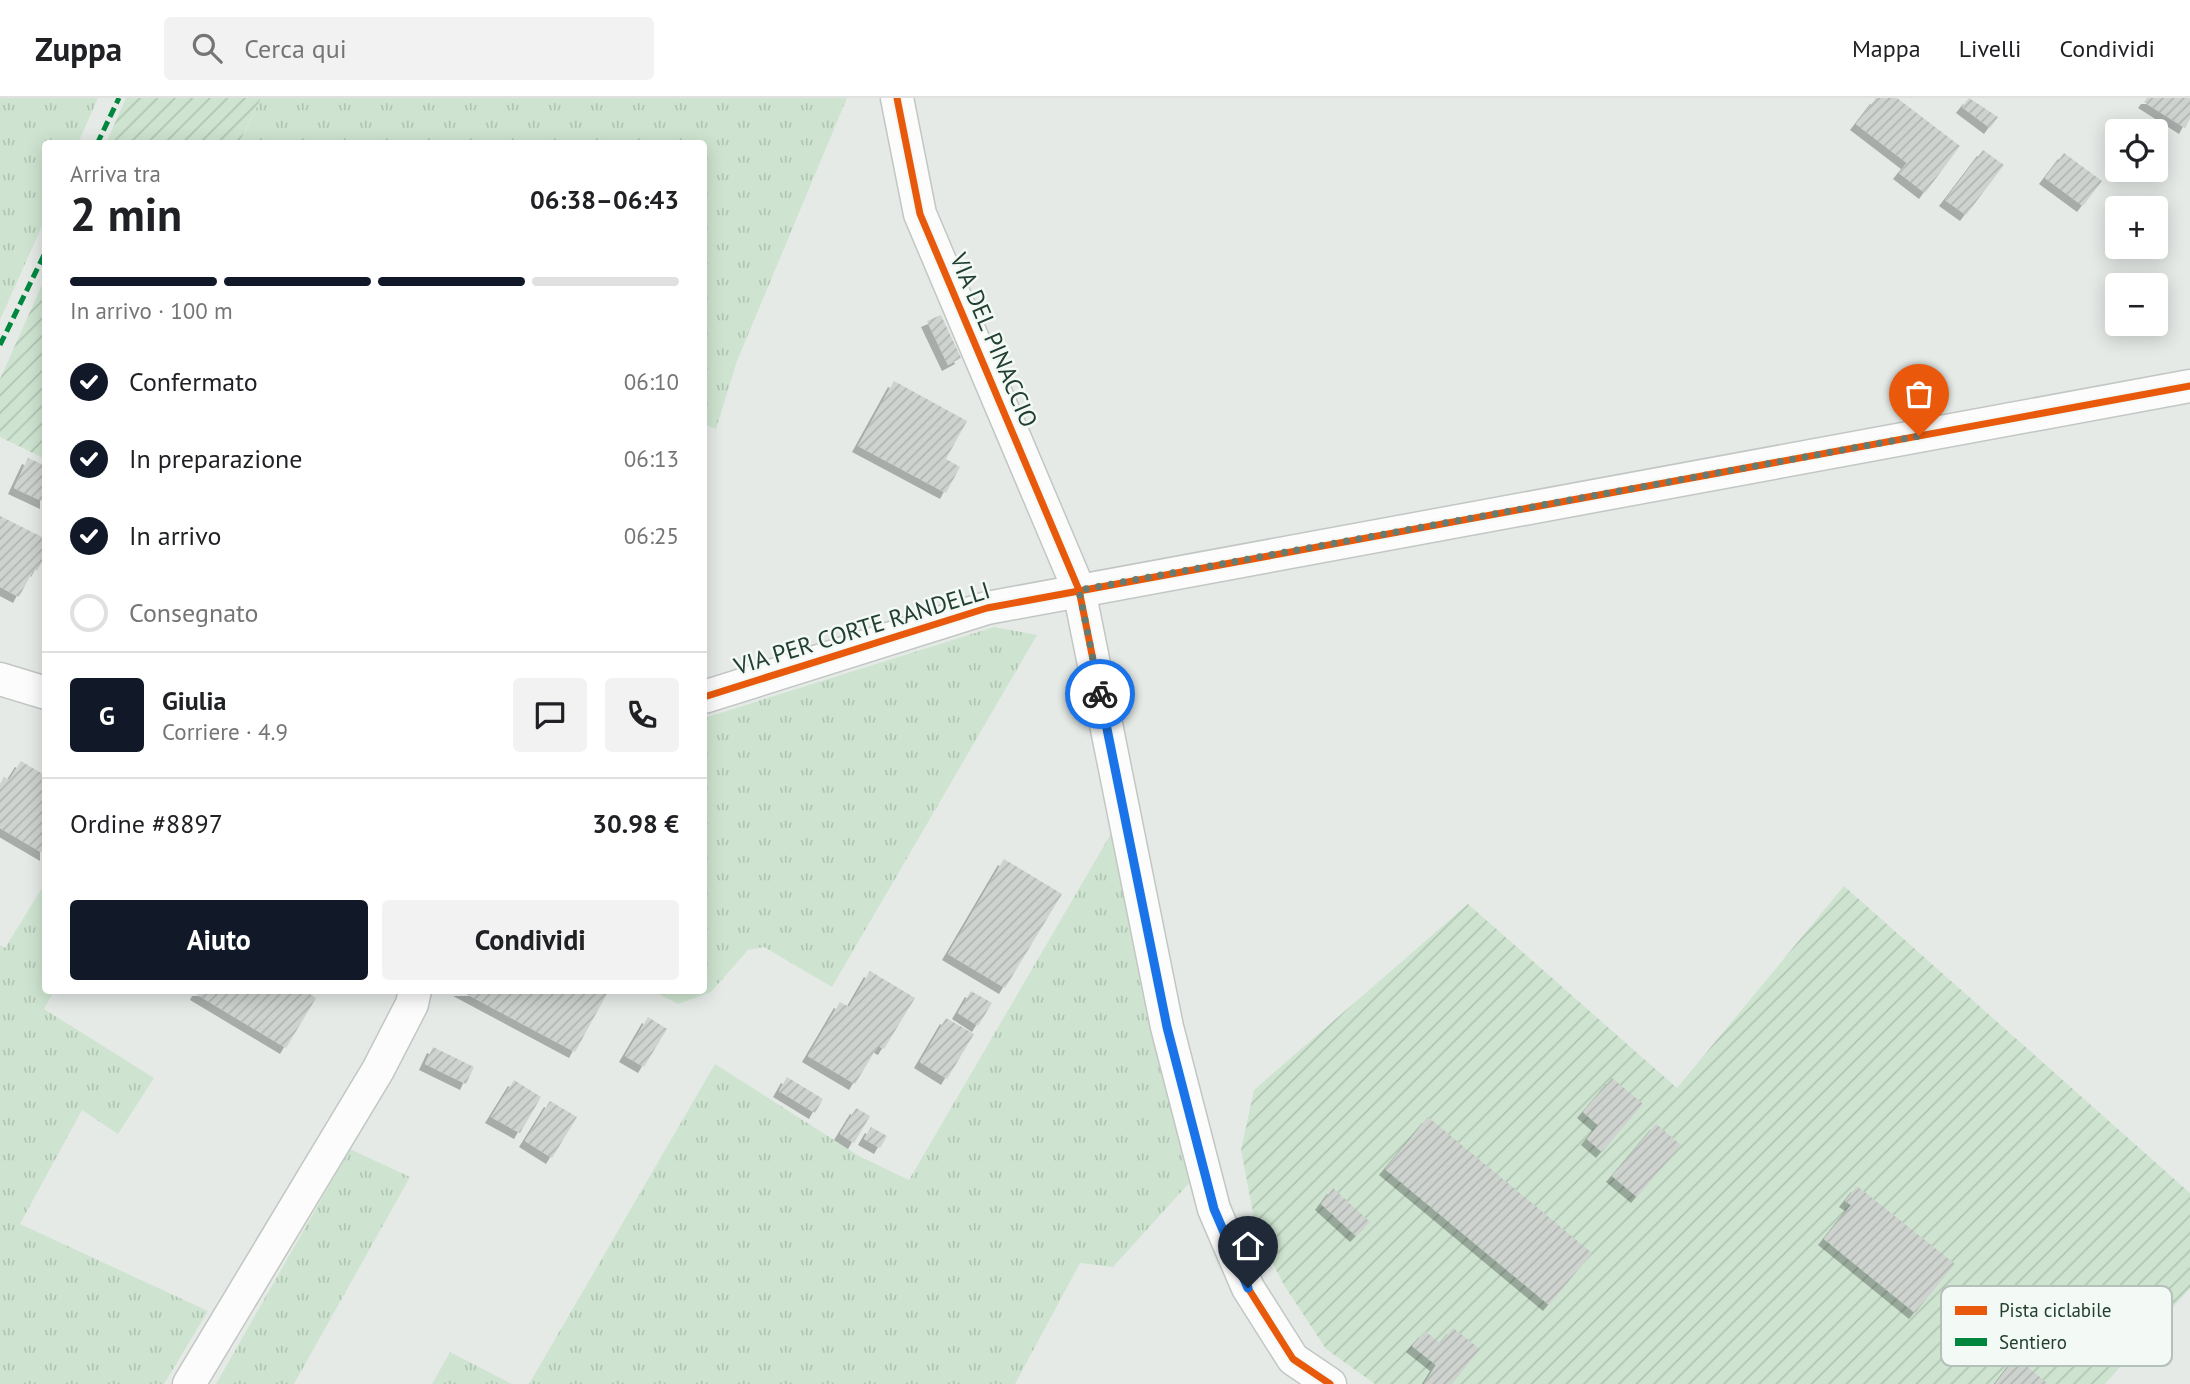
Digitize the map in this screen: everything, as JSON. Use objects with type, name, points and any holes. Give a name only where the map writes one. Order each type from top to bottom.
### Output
[{"type":"street","name":"VIA DEL PINACCIO","points":[[897,98],[920,214],[1079,590],[1167,1027],[1214,1209],[1248,1288],[1293,1359],[1330,1384]]},
{"type":"street","name":"VIA PER CORTE RANDELLI","points":[[707,695],[987,608],[2190,386]]},
{"type":"street","points":[[0,679],[42,692]]},
{"type":"street","points":[[189,1384],[378,1070],[414,994]]},
{"type":"green space","points":[[0,98],[98,98],[79,140],[42,140],[42,226],[0,320]]},
{"type":"green space","points":[[126,98],[261,98],[240,140],[107,140]]},
{"type":"green space","points":[[261,98],[847,98],[737,361],[716,429],[707,425],[707,140],[241,140]]},
{"type":"green space","points":[[42,285],[42,458],[0,437],[0,379]]},
{"type":"green space","points":[[994,627],[1037,635],[832,987],[764,947],[748,950],[707,993],[707,717]]},
{"type":"green space","points":[[1112,832],[1191,1181],[1113,1267],[1080,1263],[1015,1384],[529,1384],[715,1064],[859,1156],[909,1180]]},
{"type":"green space","points":[[1844,886],[2190,1193],[2190,1288],[2172,1308],[2172,1286],[1941,1286],[1941,1366],[2121,1366],[2105,1384],[1375,1384],[1326,1349],[1284,1285],[1257,1234],[1241,1150],[1254,1090],[1468,904],[1677,1088]]},
{"type":"green space","points":[[42,888],[42,994],[52,994],[44,1009],[154,1078],[118,1134],[82,1110],[20,1224],[208,1311],[164,1384],[0,1384],[0,945],[5,948]]},
{"type":"green space","points":[[659,994],[706,994],[678,1004]]},
{"type":"green space","points":[[350,1149],[410,1177],[294,1384],[216,1384]]},
{"type":"green space","points":[[450,1352],[512,1384],[432,1384]]},
{"type":"building","points":[[1876,98],[1897,98],[1960,146],[1925,193],[1899,173],[1907,163],[1856,124]]},
{"type":"building","points":[[1969,98],[1998,117],[1990,128],[1962,107]]},
{"type":"building","points":[[2147,98],[2190,98],[2190,119],[2185,128],[2144,102]]},
{"type":"building","points":[[1983,150],[2004,165],[1966,215],[1945,200]]},
{"type":"building","points":[[2064,153],[2102,181],[2083,206],[2045,178]]},
{"type":"building","points":[[941,315],[961,358],[948,365],[927,321]]},
{"type":"building","points":[[894,381],[967,421],[946,459],[960,467],[946,493],[858,446]]},
{"type":"building","points":[[28,458],[42,464],[42,501],[14,488]]},
{"type":"building","points":[[0,516],[42,537],[42,562],[37,571],[34,569],[19,597],[0,587]]},
{"type":"building","points":[[21,761],[42,774],[42,853],[0,828],[0,784],[4,777],[9,780]]},
{"type":"building","points":[[1004,859],[1062,894],[1005,988],[948,954]]},
{"type":"building","points":[[870,971],[915,998],[884,1049],[878,1046],[855,1084],[808,1056],[840,1002],[849,1007]]},
{"type":"building","points":[[971,991],[992,1003],[978,1026],[958,1013]]},
{"type":"building","points":[[196,994],[310,994],[316,998],[286,1048]]},
{"type":"building","points":[[466,994],[607,994],[575,1052]]},
{"type":"building","points":[[648,1017],[667,1029],[644,1067],[625,1056]]},
{"type":"building","points":[[946,1018],[974,1034],[947,1079],[920,1062]]},
{"type":"building","points":[[433,1047],[474,1067],[466,1084],[425,1064]]},
{"type":"building","points":[[787,1077],[823,1099],[815,1113],[779,1091]]},
{"type":"building","points":[[1612,1078],[1643,1104],[1602,1152],[1587,1139],[1598,1125],[1583,1112]]},
{"type":"building","points":[[514,1080],[541,1097],[520,1133],[491,1117]]},
{"type":"building","points":[[550,1101],[577,1117],[552,1158],[525,1141]]},
{"type":"building","points":[[856,1108],[870,1116],[854,1143],[840,1134]]},
{"type":"building","points":[[1428,1117],[1592,1253],[1549,1305],[1385,1169]]},
{"type":"building","points":[[1656,1124],[1681,1145],[1637,1197],[1612,1176]]},
{"type":"building","points":[[871,1127],[887,1136],[880,1148],[864,1139]]},
{"type":"building","points":[[1857,1186],[1955,1264],[1915,1313],[1824,1239],[1851,1205],[1845,1201]]},
{"type":"building","points":[[1333,1188],[1370,1222],[1356,1236],[1321,1204]]},
{"type":"building","points":[[1453,1328],[1480,1349],[1452,1384],[1424,1384],[1436,1365],[1412,1346],[1425,1331],[1440,1343]]},
{"type":"building","points":[[2009,1366],[2027,1366],[2047,1383],[2046,1384],[1995,1384]]},
{"type":"marked path","points":[[99,140],[119,98]]},
{"type":"marked path","points":[[0,345],[42,259]]},
{"type":"cycle path","points":[[897,98],[920,214],[1079,590],[1167,1027],[1214,1209],[1248,1288],[1293,1359],[1330,1384]]},
{"type":"cycle path","points":[[707,696],[987,608],[2190,386]]},
{"type":"way so far","points":[[1100,694],[1079,590],[1919,436]]},
{"type":"route","points":[[1100,694],[1167,1027],[1214,1209],[1248,1288]]}]
